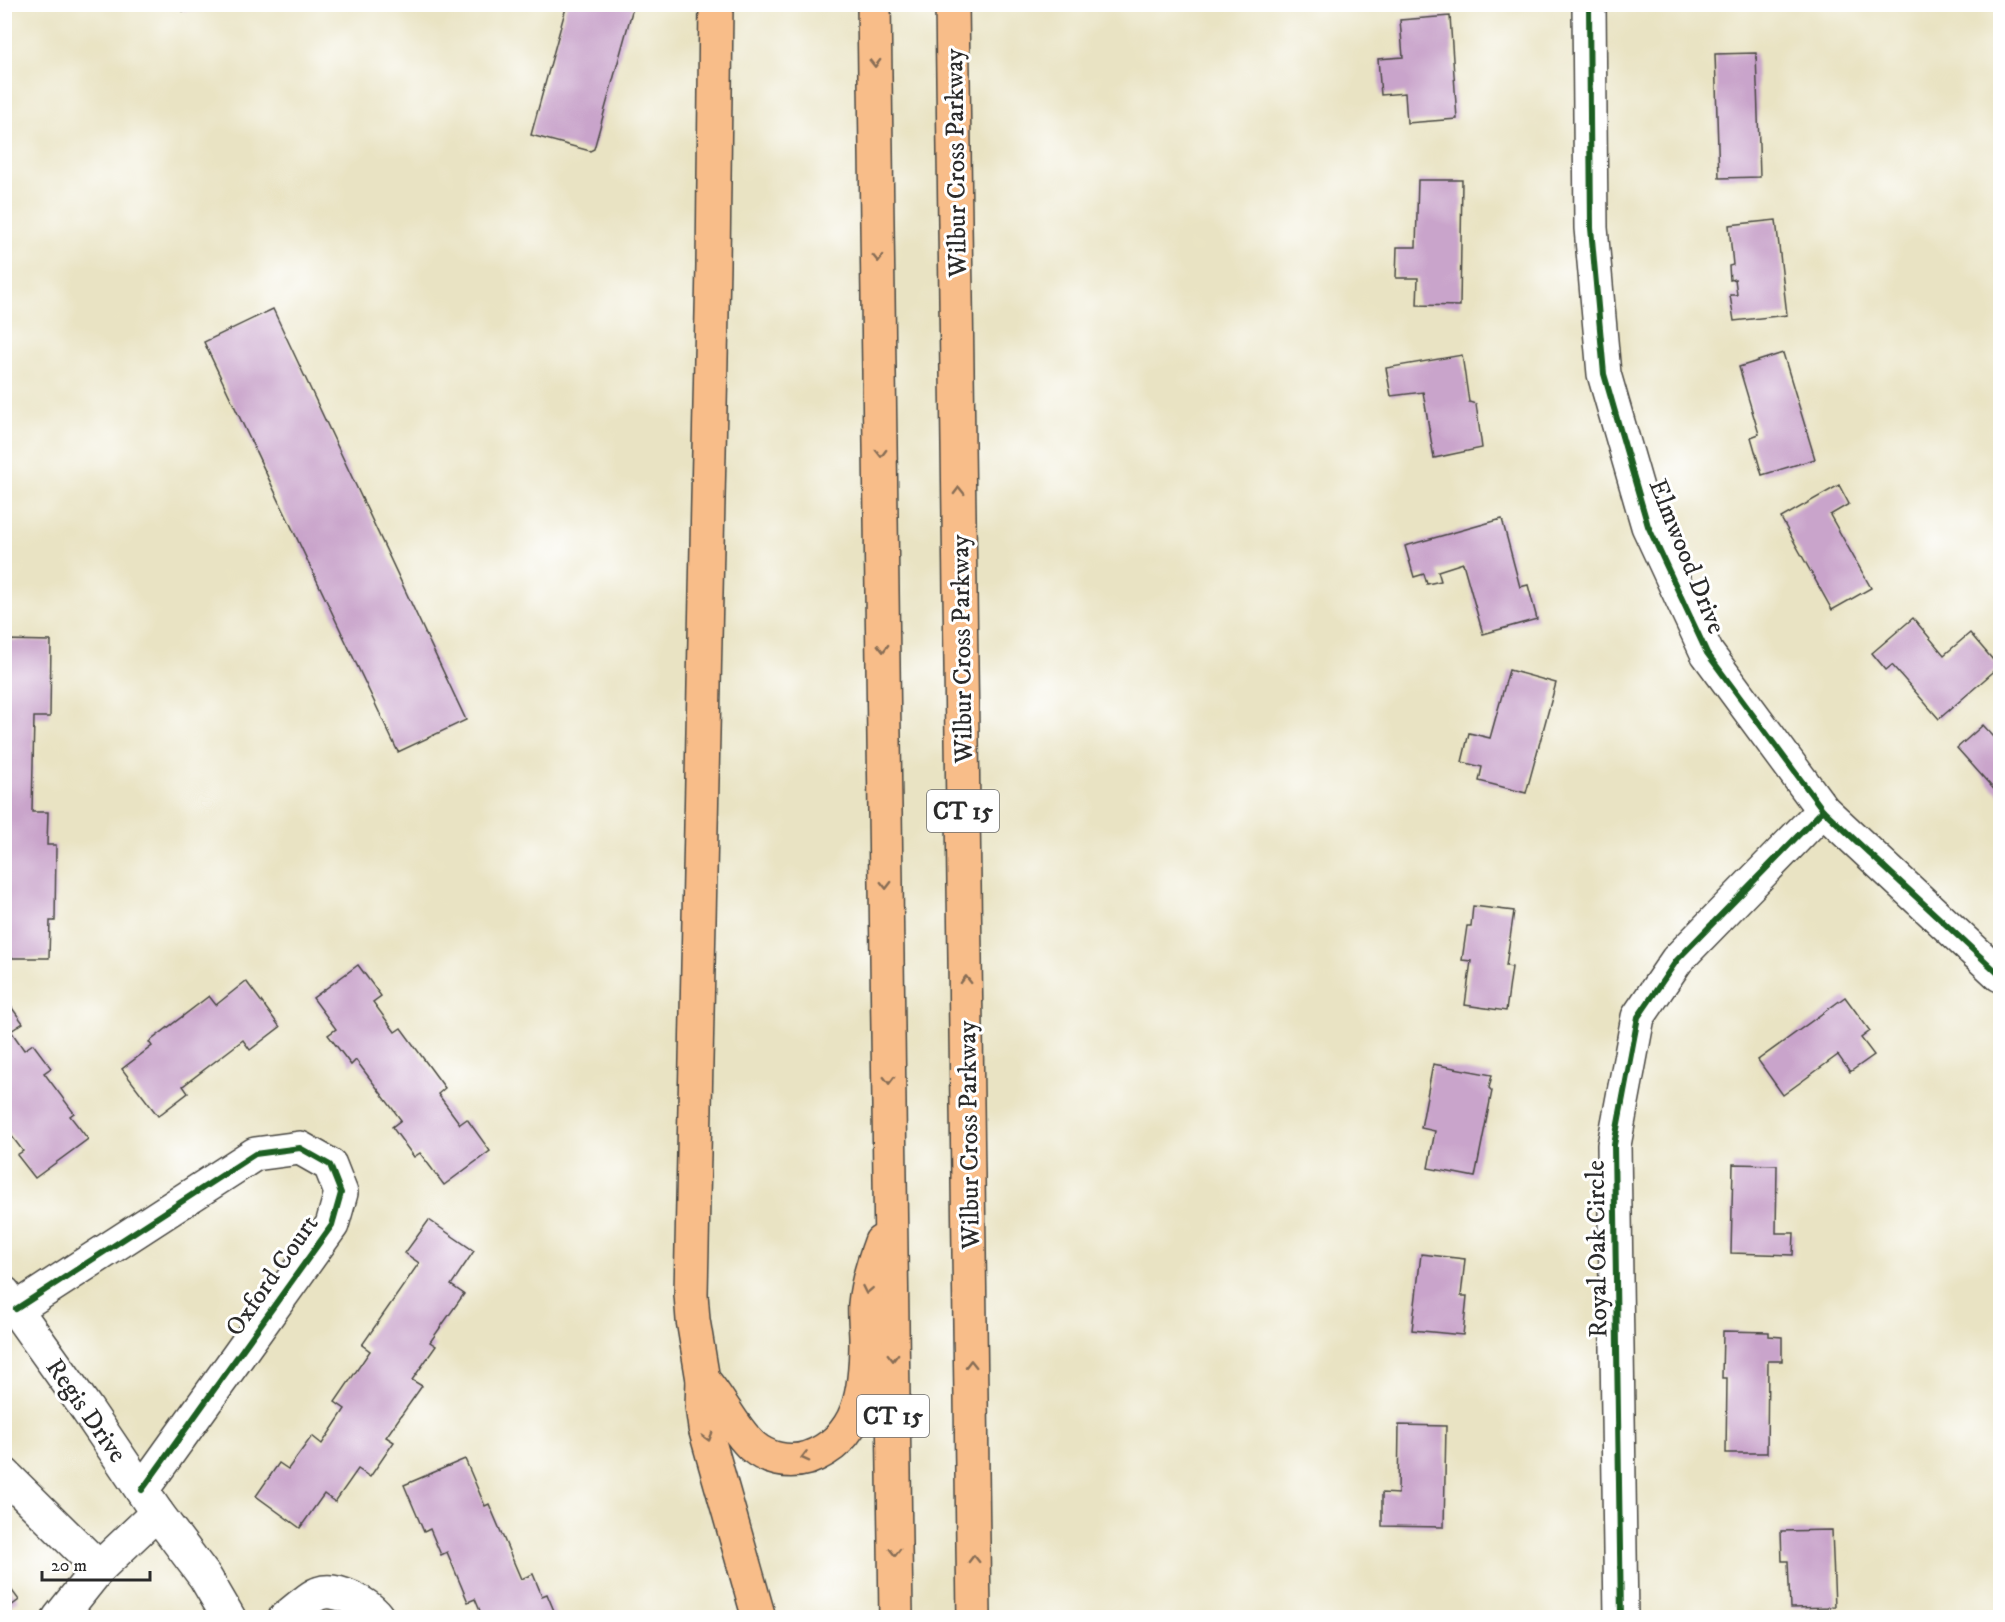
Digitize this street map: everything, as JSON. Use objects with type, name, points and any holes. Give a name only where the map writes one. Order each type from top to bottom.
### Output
[{"type":"highway","points":[[716,4],[712,312],[691,1263],[693,1320],[703,1380],[702,1406],[705,1428],[759,1617]]},
{"type":"highway","name":"CT 15","points":[[874,4],[896,1617]]},
{"type":"highway","name":"Wilbur Cross Parkway","points":[[952,4],[974,1617]]},
{"type":"highway","points":[[703,1380],[717,1396],[744,1436],[762,1453],[773,1459],[788,1461],[804,1459],[832,1446],[844,1434],[860,1405],[866,1367],[866,1292],[874,1260],[891,1214]]},
{"type":"street","name":"Elmwood Drive","points":[[1589,4],[1591,228],[1604,374],[1648,526],[1707,653],[1823,810],[2001,975]]},
{"type":"street","name":"Royal Oak Circle","points":[[1621,1617],[1614,1144],[1638,1017],[1677,960],[1823,810]]},
{"type":"street","name":"Oxford Court","points":[[10,1301],[255,1154],[300,1148],[330,1165],[342,1193],[332,1225],[150,1502],[59,1617]]},
{"type":"street","name":"Regis Drive","points":[[10,1301],[205,1577],[230,1617]]},
{"type":"street","points":[[4,1474],[99,1568]]},
{"type":"street","points":[[285,1617],[321,1592],[344,1593],[374,1611],[378,1617]]},
{"type":"building","points":[[183,4],[233,4],[233,9],[183,11]]},
{"type":"building","points":[[567,4],[634,4],[594,149],[590,151],[531,135]]},
{"type":"building","points":[[1450,16],[1457,119],[1407,123],[1405,93],[1381,95],[1378,59],[1403,57],[1400,20]]},
{"type":"building","points":[[1756,53],[1760,177],[1719,178],[1715,54]]},
{"type":"building","points":[[1418,180],[1462,180],[1460,306],[1417,305],[1418,278],[1396,278],[1397,247],[1416,247]]},
{"type":"building","points":[[1776,220],[1787,315],[1734,321],[1730,295],[1737,295],[1735,279],[1730,280],[1729,266],[1733,265],[1729,225]]},
{"type":"building","points":[[273,309],[466,720],[398,752],[204,342]]},
{"type":"building","points":[[1783,353],[1815,459],[1762,475],[1751,437],[1759,434],[1739,367]]},
{"type":"building","points":[[1462,355],[1469,402],[1476,404],[1482,448],[1434,458],[1423,392],[1391,396],[1386,368]]},
{"type":"building","points":[[1839,485],[1849,504],[1830,515],[1871,588],[1832,610],[1781,518]]},
{"type":"building","points":[[1502,519],[1520,587],[1528,585],[1537,619],[1483,634],[1463,563],[1438,571],[1441,581],[1427,584],[1424,574],[1414,577],[1405,546]]},
{"type":"building","points":[[1913,618],[1944,655],[1970,633],[1999,667],[1939,719],[1892,665],[1886,670],[1872,653]]},
{"type":"building","points":[[4,640],[51,641],[50,717],[34,717],[32,812],[48,812],[47,845],[56,845],[55,921],[50,921],[49,958],[4,958]]},
{"type":"building","points":[[1509,670],[1556,683],[1526,793],[1479,781],[1482,767],[1462,762],[1469,733],[1490,738]]},
{"type":"building","points":[[1983,725],[1994,737],[2000,731],[2000,796],[1957,748]]},
{"type":"building","points":[[1473,906],[1514,911],[1506,966],[1512,967],[1506,1011],[1465,1005],[1471,961],[1462,960],[1467,926],[1471,926]]},
{"type":"building","points":[[358,965],[381,996],[373,1002],[395,1032],[401,1028],[445,1088],[438,1094],[460,1124],[467,1119],[490,1151],[444,1185],[420,1153],[414,1157],[392,1127],[401,1120],[356,1060],[351,1065],[328,1035],[336,1029],[313,998]]},
{"type":"building","points":[[246,981],[280,1027],[250,1050],[243,1040],[183,1086],[188,1093],[158,1116],[122,1069],[152,1046],[149,1042],[209,996],[216,1005]]},
{"type":"building","points":[[4,997],[23,1023],[11,1031],[24,1050],[33,1044],[51,1068],[44,1073],[74,1113],[70,1116],[88,1139],[35,1178],[17,1155],[23,1151],[4,1126]]},
{"type":"building","points":[[1845,997],[1870,1031],[1861,1038],[1874,1055],[1850,1072],[1838,1055],[1783,1095],[1758,1060]]},
{"type":"building","points":[[1433,1064],[1492,1075],[1489,1088],[1492,1091],[1475,1177],[1428,1168],[1435,1131],[1421,1128]]},
{"type":"building","points":[[1733,1164],[1777,1165],[1776,1233],[1794,1233],[1793,1255],[1731,1253]]},
{"type":"building","points":[[429,1220],[474,1251],[451,1285],[464,1294],[430,1342],[436,1346],[412,1380],[422,1386],[386,1437],[394,1442],[370,1477],[358,1469],[335,1502],[324,1494],[300,1528],[256,1496],[279,1463],[288,1469],[312,1436],[322,1444],[345,1409],[335,1402],[370,1351],[362,1345],[419,1263],[405,1253]]},
{"type":"building","points":[[1421,1254],[1465,1259],[1461,1296],[1467,1296],[1463,1335],[1412,1330]]},
{"type":"building","points":[[1723,1331],[1769,1332],[1769,1336],[1782,1337],[1782,1361],[1768,1361],[1767,1453],[1726,1453],[1727,1378],[1722,1378]]},
{"type":"building","points":[[1399,1425],[1446,1426],[1444,1527],[1382,1526],[1382,1493],[1398,1494]]},
{"type":"building","points":[[465,1459],[485,1506],[489,1504],[521,1579],[533,1574],[542,1596],[547,1594],[557,1618],[483,1618],[475,1599],[468,1602],[447,1552],[441,1555],[430,1529],[424,1532],[404,1485]]},
{"type":"building","points":[[1832,1530],[1835,1607],[1790,1608],[1788,1561],[1782,1561],[1781,1531]]},
{"type":"building","points":[[4,1580],[19,1600],[4,1611]]},
{"type":"cycle path","points":[[1589,4],[1591,228],[1604,374],[1648,526],[1707,653],[1823,810],[2000,975]]},
{"type":"cycle path","points":[[1621,1618],[1614,1145],[1638,1017],[1677,960],[1823,810]]},
{"type":"cycle path","points":[[16,1309],[255,1154],[300,1148],[330,1165],[341,1193],[332,1225],[142,1490]]}]
